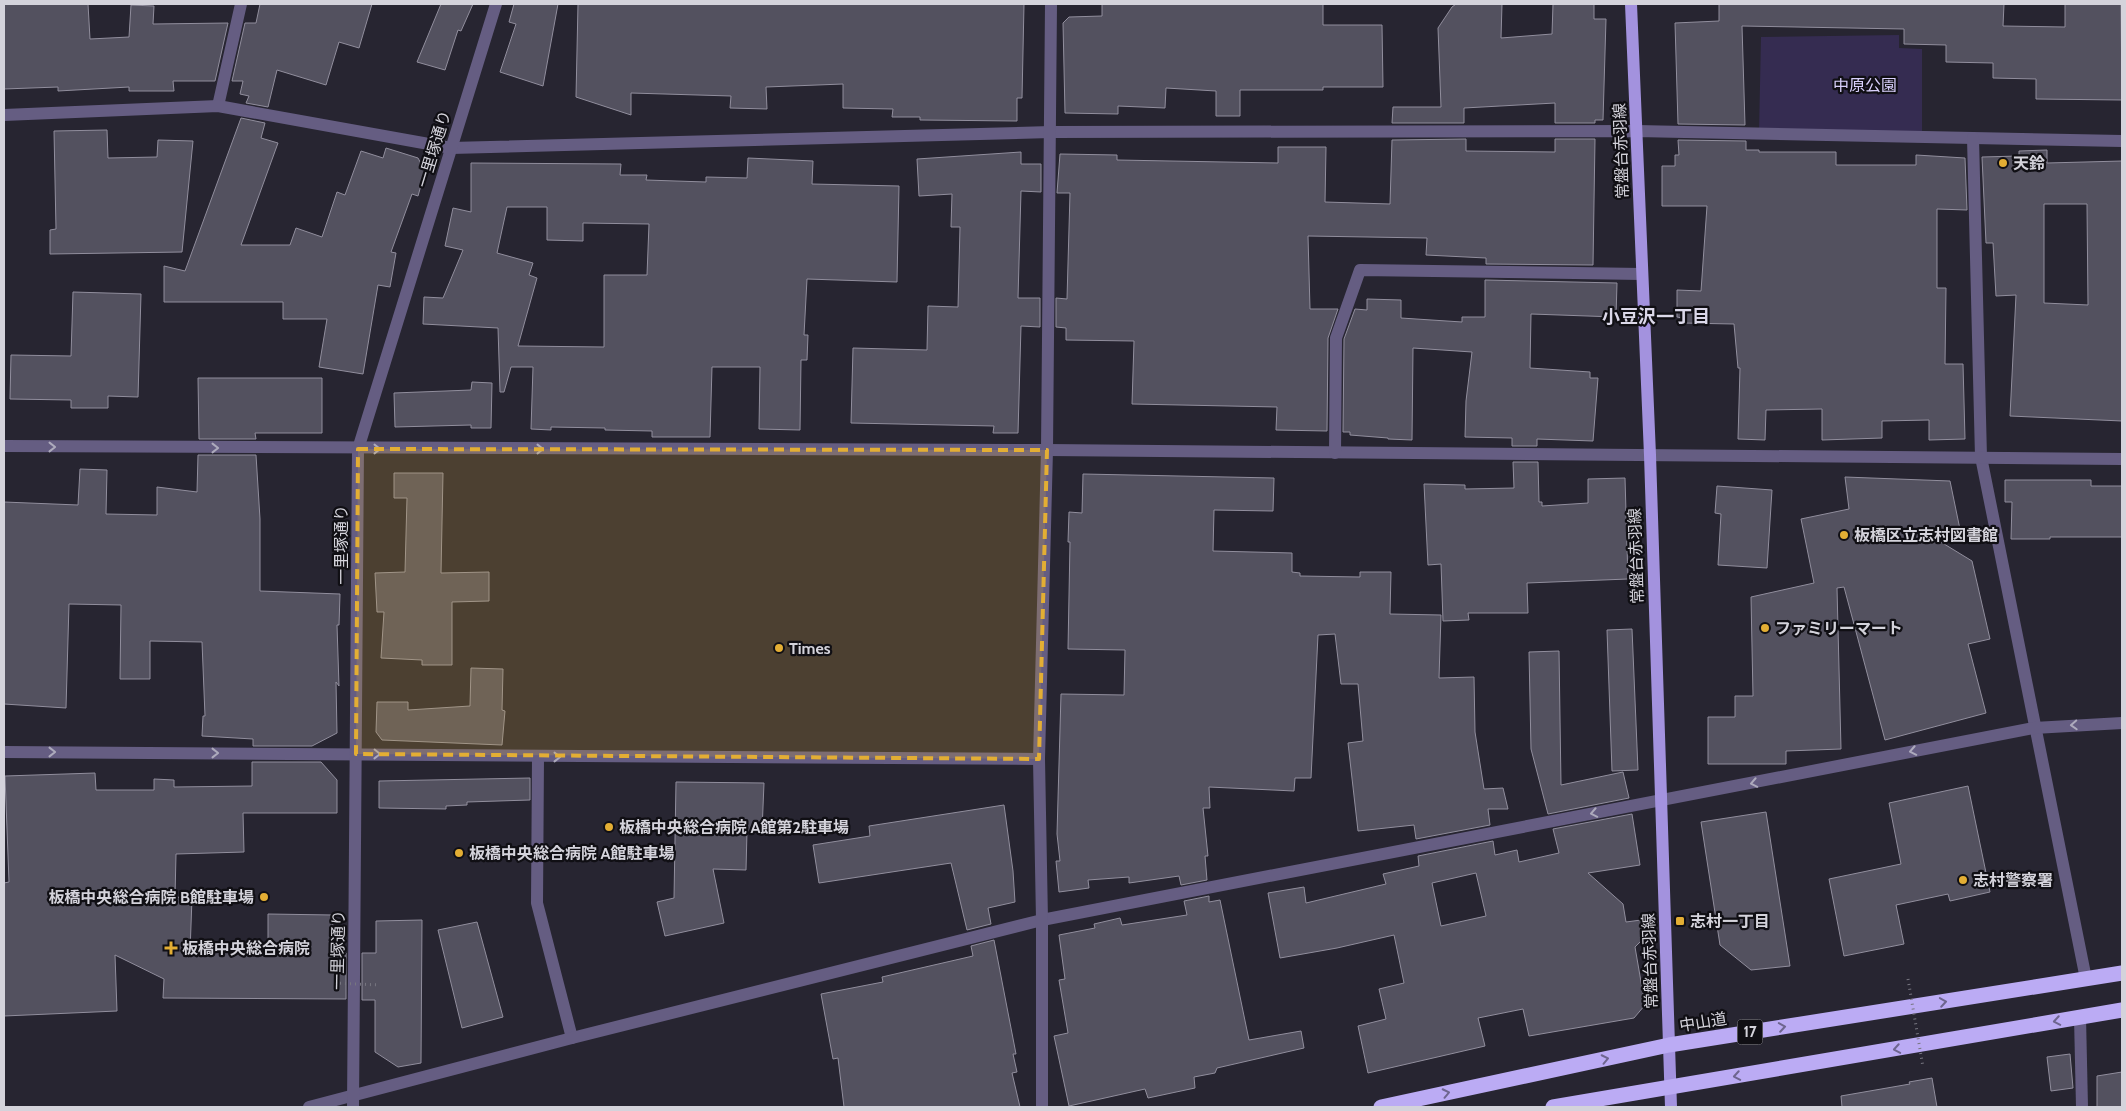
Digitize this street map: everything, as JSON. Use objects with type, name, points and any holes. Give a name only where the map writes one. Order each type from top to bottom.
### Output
[{"type":"highway","name":"中山道","points":[[1381,1107],[1669,1045],[2122,973]]},
{"type":"highway","points":[[1553,1107],[2122,1010]]},
{"type":"main road","name":"常盤台赤羽線","points":[[1632,4],[1650,455],[1671,1107]]},
{"type":"street","points":[[218,106],[241,4]]},
{"type":"street","name":"一里塚通り","points":[[353,1102],[358,449],[496,4]]},
{"type":"street","points":[[1042,1107],[1042,920],[1039,759],[1047,450],[1051,4]]},
{"type":"street","points":[[4,115],[218,106],[451,148],[1050,132],[1637,130],[2122,141]]},
{"type":"street","points":[[1973,138],[1981,457],[2086,979]]},
{"type":"street","points":[[1335,452],[1336,338],[1360,270],[1642,274]]},
{"type":"street","points":[[4,446],[358,449],[1047,450],[2122,459]]},
{"type":"street","points":[[310,1107],[353,1102],[572,1038],[1042,920],[2034,728],[2122,723]]},
{"type":"street","points":[[4,752],[1039,759]]},
{"type":"street","points":[[538,757],[537,903],[572,1038]]},
{"type":"street","points":[[2080,1017],[2082,1107]]},
{"type":"path","points":[[1908,978],[1923,1067]]},
{"type":"path","points":[[335,983],[379,985]]},
{"type":"highlighted area","points":[[358,449],[1047,450],[1039,759],[356,754]]},
{"type":"green space","name":"中原公園","points":[[1899,35],[1899,48],[1922,49],[1922,137],[1759,133],[1761,37]]},
{"type":"building","points":[[4,4],[88,4],[90,39],[129,37],[131,5],[154,6],[153,24],[228,23],[215,81],[173,81],[174,91],[129,91],[129,87],[58,91],[58,87],[4,89]]},
{"type":"building","points":[[260,4],[372,4],[359,48],[339,42],[326,85],[277,70],[268,107],[246,103],[249,96],[240,94],[243,81],[232,81],[245,23],[256,23]]},
{"type":"building","points":[[441,4],[473,4],[461,31],[458,30],[445,70],[417,62]]},
{"type":"building","points":[[514,4],[558,4],[543,86],[500,72],[516,24],[509,22]]},
{"type":"building","points":[[578,4],[1024,4],[1022,98],[1017,98],[1017,121],[920,120],[920,117],[892,117],[893,109],[843,108],[843,84],[766,87],[767,109],[730,108],[731,96],[631,93],[631,115],[576,97]]},
{"type":"building","points":[[1102,4],[1323,4],[1323,25],[1382,25],[1383,87],[1323,87],[1323,90],[1240,90],[1240,116],[1216,116],[1216,91],[1166,88],[1165,108],[1118,106],[1118,114],[1065,113],[1063,23],[1069,17],[1102,16]]},
{"type":"building","points":[[1456,4],[1502,4],[1501,38],[1552,34],[1553,4],[1594,4],[1594,19],[1606,19],[1603,120],[1595,120],[1595,123],[1555,123],[1555,103],[1464,108],[1464,123],[1392,123],[1393,107],[1441,107],[1438,28]]},
{"type":"building","points":[[1719,4],[2004,4],[2003,26],[2065,27],[2065,4],[2121,4],[2122,100],[2036,99],[2036,79],[1993,78],[1993,63],[1946,62],[1946,45],[1904,44],[1904,29],[1742,26],[1745,125],[1678,124],[1675,23],[1719,21]]},
{"type":"building","points":[[241,118],[265,123],[261,138],[278,143],[241,245],[290,245],[296,228],[322,237],[337,192],[345,195],[361,151],[383,158],[386,148],[418,158],[425,171],[418,196],[412,194],[391,252],[396,253],[390,287],[378,285],[363,374],[319,367],[327,319],[283,319],[283,302],[164,302],[164,266],[185,271]]},
{"type":"building","points":[[107,130],[108,158],[157,157],[158,140],[193,141],[182,252],[50,254],[50,230],[56,229],[54,131]]},
{"type":"building","points":[[1466,139],[1466,151],[1555,152],[1555,139],[1595,139],[1593,265],[1486,264],[1486,258],[1426,255],[1427,238],[1308,236],[1310,309],[1338,309],[1328,338],[1327,431],[1276,430],[1277,407],[1132,404],[1134,341],[1066,340],[1066,328],[1056,327],[1056,298],[1067,299],[1070,193],[1057,193],[1060,154],[1117,155],[1117,160],[1278,163],[1278,147],[1326,147],[1325,202],[1390,204],[1392,140]]},
{"type":"building","points":[[1678,140],[1746,141],[1746,150],[1759,150],[1759,152],[1836,152],[1836,165],[1916,165],[1916,155],[1965,158],[1967,210],[1937,209],[1937,288],[1946,288],[1945,364],[1963,364],[1965,439],[1929,440],[1929,420],[1882,421],[1882,438],[1822,440],[1822,409],[1766,410],[1765,440],[1738,439],[1740,368],[1738,368],[1734,324],[1682,323],[1682,318],[1677,317],[1677,290],[1701,291],[1707,206],[1662,206],[1662,166],[1675,166],[1675,155],[1679,155]]},
{"type":"building","points":[[2047,150],[2047,163],[2122,161],[2122,421],[2010,416],[2016,295],[1996,296],[1993,243],[1986,243],[1982,157],[2019,156],[2019,151]],"holes":[[[2044,204],[2087,204],[2088,305],[2044,303]]]},
{"type":"building","points":[[1021,152],[1021,164],[1041,164],[1041,192],[1021,191],[1018,298],[1040,298],[1040,327],[1021,326],[1018,433],[993,433],[994,426],[851,423],[853,348],[927,350],[928,306],[958,307],[960,227],[951,227],[952,194],[919,196],[917,159]]},
{"type":"building","points":[[748,158],[813,161],[812,184],[899,186],[897,282],[807,279],[804,335],[808,335],[807,360],[801,360],[800,430],[759,429],[760,367],[712,367],[710,437],[652,437],[652,431],[605,430],[605,428],[551,427],[551,430],[531,429],[533,367],[511,367],[504,392],[500,392],[498,328],[423,324],[424,297],[443,298],[463,250],[445,246],[453,208],[471,212],[471,163],[621,164],[620,175],[647,175],[646,180],[706,182],[706,177],[747,178]],"holes":[[[507,207],[547,207],[547,240],[583,241],[583,223],[649,224],[647,275],[604,275],[604,347],[518,346],[537,278],[529,275],[533,263],[497,253]]]},
{"type":"building","points":[[1485,280],[1617,283],[1616,317],[1531,314],[1530,368],[1590,372],[1590,378],[1598,378],[1593,441],[1537,439],[1537,446],[1512,446],[1512,438],[1465,437],[1466,401],[1472,352],[1413,348],[1412,440],[1350,435],[1350,432],[1343,432],[1344,339],[1355,309],[1367,310],[1367,299],[1401,300],[1401,318],[1462,322],[1462,317],[1485,317]]},
{"type":"building","points":[[73,292],[141,294],[138,397],[108,396],[108,408],[71,408],[71,400],[10,399],[11,355],[71,356]]},
{"type":"building","points":[[198,378],[322,378],[322,433],[255,433],[256,439],[199,439]]},
{"type":"building","points":[[472,382],[492,383],[491,428],[471,428],[471,425],[395,427],[394,393],[471,390]]},
{"type":"building","points":[[198,455],[256,455],[260,519],[260,591],[340,594],[339,625],[337,625],[339,686],[336,682],[337,733],[312,746],[253,746],[253,739],[202,736],[203,716],[205,716],[202,642],[150,641],[150,679],[120,679],[121,605],[69,604],[66,708],[4,704],[4,502],[78,505],[80,469],[107,470],[106,514],[157,515],[157,487],[197,492]]},
{"type":"building","points":[[1513,462],[1538,462],[1539,502],[1542,502],[1542,506],[1588,503],[1588,479],[1625,478],[1628,579],[1527,583],[1528,613],[1468,613],[1469,620],[1443,621],[1441,564],[1428,565],[1424,484],[1465,485],[1465,489],[1514,488]]},
{"type":"building","points":[[394,473],[443,473],[441,573],[489,572],[489,601],[452,602],[452,665],[422,665],[422,660],[381,658],[384,612],[377,612],[375,573],[405,572],[407,498],[394,498]]},
{"type":"building","points":[[1083,474],[1274,478],[1273,511],[1214,510],[1213,551],[1292,553],[1292,572],[1300,573],[1300,576],[1360,577],[1360,572],[1391,572],[1390,614],[1441,615],[1439,678],[1474,677],[1475,732],[1484,789],[1503,788],[1508,809],[1488,809],[1490,825],[1416,839],[1414,825],[1358,831],[1348,743],[1363,741],[1358,684],[1341,684],[1335,634],[1318,635],[1311,778],[1295,778],[1294,791],[1209,787],[1210,808],[1203,808],[1208,856],[1205,856],[1207,880],[1181,885],[1179,876],[1129,883],[1129,877],[1088,880],[1089,888],[1059,892],[1056,861],[1060,861],[1057,834],[1061,694],[1124,695],[1125,650],[1068,649],[1069,512],[1082,513]]},
{"type":"building","points":[[1845,477],[1950,481],[1962,539],[1936,539],[1972,561],[1990,639],[1968,644],[1986,713],[1885,740],[1844,587],[1837,588],[1841,749],[1786,751],[1786,764],[1708,764],[1708,717],[1735,717],[1735,696],[1753,696],[1751,597],[1814,583],[1801,519],[1849,509]]},
{"type":"building","points":[[2005,480],[2091,480],[2091,486],[2122,486],[2122,537],[2011,539],[2012,502],[2005,502]]},
{"type":"building","points":[[1717,486],[1772,490],[1767,568],[1718,565],[1721,514],[1715,513]]},
{"type":"building","points":[[1632,629],[1638,770],[1612,771],[1607,630]]},
{"type":"building","points":[[1559,651],[1561,785],[1623,772],[1629,798],[1548,814],[1531,749],[1529,652]]},
{"type":"building","points":[[471,668],[503,669],[502,710],[505,711],[502,745],[382,740],[376,732],[377,702],[408,702],[408,710],[470,706]]},
{"type":"building","points":[[252,762],[321,762],[337,780],[337,813],[243,813],[244,852],[176,854],[175,897],[192,898],[190,952],[268,952],[268,914],[333,915],[332,953],[346,953],[346,999],[163,998],[164,979],[115,955],[117,1011],[4,1016],[4,883],[9,882],[5,776],[95,773],[96,790],[154,790],[154,779],[174,780],[174,787],[252,786]]},
{"type":"building","points":[[530,778],[530,800],[467,802],[467,805],[446,806],[446,809],[379,808],[379,781]]},
{"type":"building","points":[[676,782],[764,783],[762,831],[747,831],[746,870],[713,869],[724,923],[665,936],[657,902],[674,898]]},
{"type":"building","points":[[1968,786],[1990,892],[1950,901],[1948,894],[1896,905],[1904,944],[1844,956],[1829,879],[1901,864],[1889,803]]},
{"type":"building","points":[[1004,805],[1013,871],[1015,902],[988,908],[991,924],[967,930],[951,863],[819,883],[813,845],[870,836],[869,826]]},
{"type":"building","points":[[1766,812],[1790,966],[1751,970],[1720,945],[1701,822]]},
{"type":"building","points":[[1632,814],[1640,865],[1588,873],[1623,904],[1626,922],[1641,920],[1643,939],[1635,947],[1645,1005],[1634,1018],[1529,1036],[1523,1009],[1478,1018],[1485,1046],[1368,1073],[1358,1026],[1386,1019],[1379,989],[1404,983],[1394,935],[1280,958],[1268,893],[1304,887],[1306,903],[1386,884],[1383,874],[1419,866],[1418,856],[1493,841],[1495,855],[1517,850],[1519,862],[1559,853],[1553,829]],"holes":[[[1476,873],[1486,916],[1441,926],[1432,883]]]},
{"type":"building","points":[[1209,896],[1209,902],[1220,900],[1249,1040],[1301,1031],[1304,1048],[1217,1068],[1215,1073],[1194,1077],[1195,1088],[1148,1098],[1145,1089],[1069,1106],[1054,1036],[1068,1033],[1059,980],[1065,979],[1059,935],[1095,928],[1094,924],[1120,918],[1122,925],[1187,915],[1184,901]]},
{"type":"building","points":[[422,920],[421,1063],[398,1067],[375,1052],[375,1000],[362,1000],[362,953],[376,953],[376,921]]},
{"type":"building","points":[[477,922],[503,1017],[462,1028],[438,930]]},
{"type":"building","points":[[994,940],[1016,1054],[1013,1054],[1017,1072],[1012,1073],[1020,1107],[844,1107],[838,1058],[833,1059],[821,994],[883,982],[882,977],[973,956],[971,946]]},
{"type":"building","points":[[2070,1054],[2073,1088],[2051,1091],[2047,1057]]},
{"type":"building","points":[[2122,1072],[2122,1107],[2097,1107],[2097,1076]]},
{"type":"building","points":[[1932,1078],[1937,1107],[1842,1107],[1841,1096],[1910,1084],[1909,1082]]},
{"type":"place","name":"天鈴","points":[[2003,163]]},
{"type":"place","name":"板橋区立志村図書館","points":[[1844,535]]},
{"type":"place","name":"ファミリーマート","points":[[1765,628]]},
{"type":"place","name":"Times","points":[[779,648]]},
{"type":"place","name":"板橋中央総合病院 A館第2駐車場","points":[[609,827]]},
{"type":"place","name":"板橋中央総合病院 A館駐車場","points":[[459,853]]},
{"type":"place","name":"志村警察署","points":[[1963,880]]},
{"type":"place","name":"板橋中央総合病院 B館駐車場","points":[[264,897]]},
{"type":"place","name":"志村一丁目","points":[[1680,921]]},
{"type":"place","name":"板橋中央総合病院","points":[[171,948]]},
{"type":"district","name":"小豆沢一丁目","points":[[1656,317]]}]
